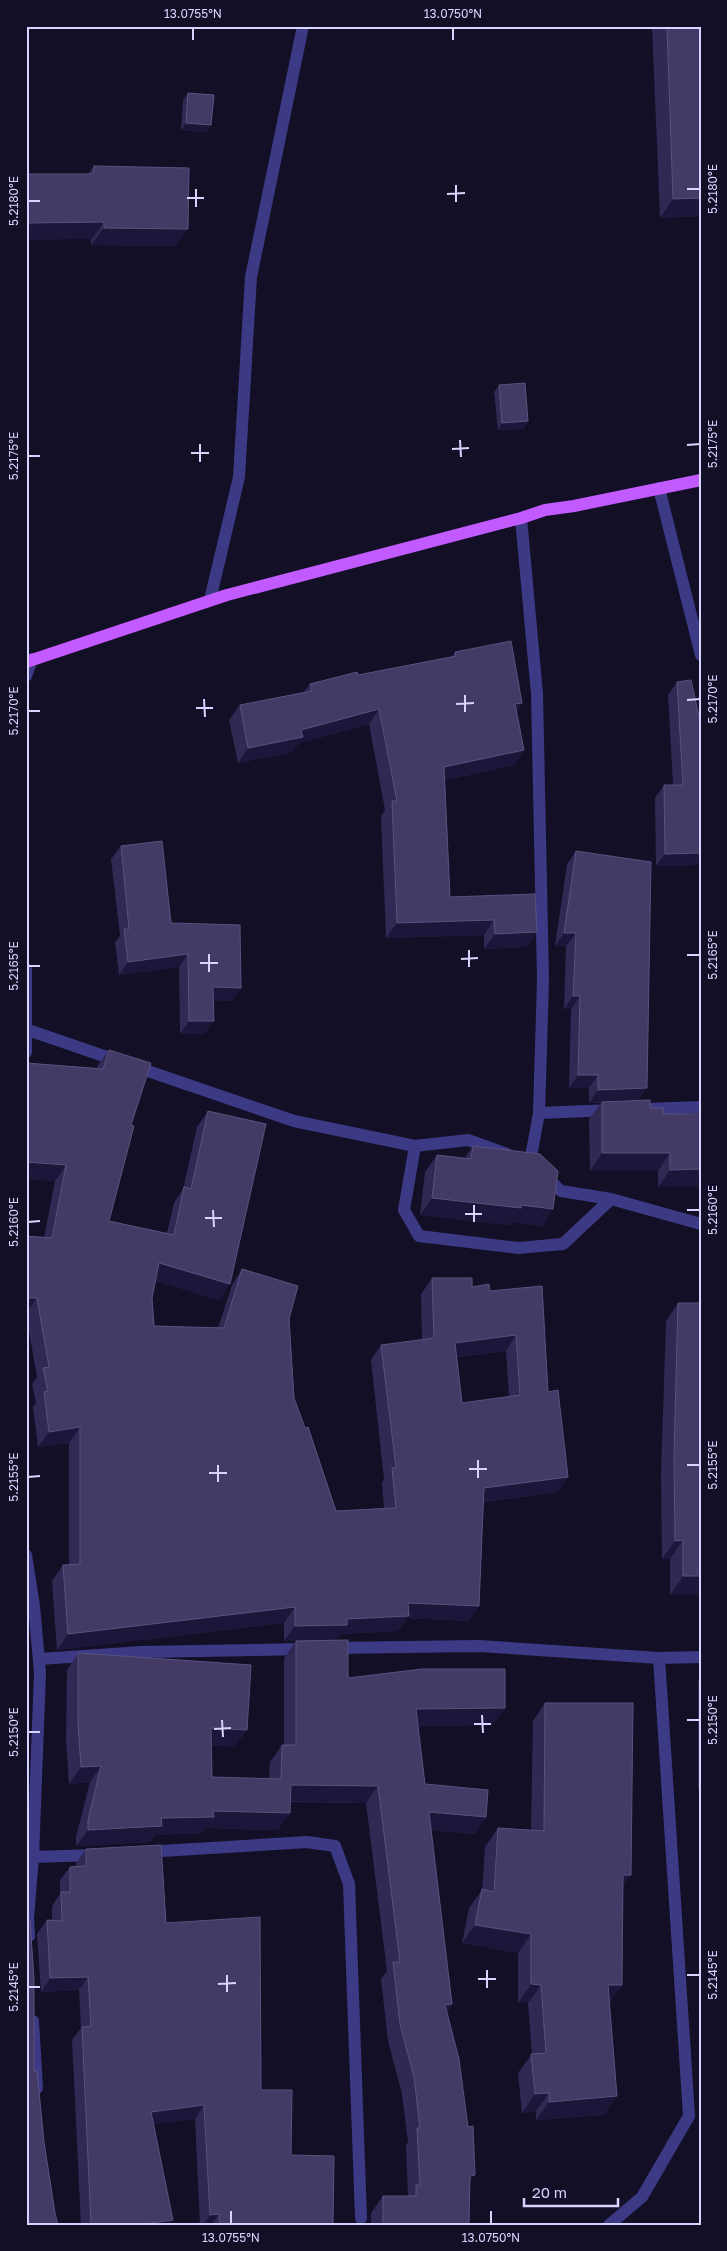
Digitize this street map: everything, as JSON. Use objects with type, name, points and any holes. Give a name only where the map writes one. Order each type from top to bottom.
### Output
[{"type":"main road","points":[[29,660],[210,600],[545,510],[574,506],[701,480]]},
{"type":"street","points":[[210,600],[239,477],[251,277],[303,26]]},
{"type":"street","points":[[659,488],[701,655]]},
{"type":"street","points":[[521,518],[537,694],[543,980],[539,1112],[530,1162]]},
{"type":"street","points":[[26,676],[29,660]]},
{"type":"street","points":[[26,969],[28,1030],[26,1052]]},
{"type":"street","points":[[28,1030],[294,1121],[415,1146],[468,1140],[530,1162],[561,1191],[611,1199],[701,1224]]},
{"type":"street","points":[[539,1112],[701,1107]]},
{"type":"street","points":[[415,1146],[404,1210],[420,1236],[518,1248],[563,1244],[611,1199]]},
{"type":"street","points":[[26,1555],[40,1659],[39,1731],[28,1918],[29,1946]]},
{"type":"street","points":[[40,1659],[141,1652],[479,1646],[659,1658],[701,1657]]},
{"type":"street","points":[[609,2225],[642,2197],[689,2116],[659,1658]]},
{"type":"street","points":[[136,1852],[307,1842],[335,1846],[349,1884],[361,2218]]},
{"type":"street","points":[[33,1857],[108,1854]]},
{"type":"street","points":[[33,2013],[31,2070],[38,2098]]},
{"type":"building","points":[[667,26],[701,26],[701,198],[673,199]]},
{"type":"building","points":[[188,93],[214,95],[211,125],[186,123]]},
{"type":"building","points":[[94,166],[189,168],[188,229],[104,228],[104,222],[26,223],[26,174],[93,174]]},
{"type":"building","points":[[525,383],[528,421],[502,423],[499,385]]},
{"type":"building","points":[[511,641],[522,703],[515,704],[524,750],[444,767],[450,897],[535,894],[537,932],[495,934],[494,920],[397,923],[392,801],[397,801],[379,709],[301,730],[303,737],[248,748],[240,705],[312,691],[310,684],[357,672],[358,675],[456,656],[455,652]]},
{"type":"building","points":[[691,680],[701,725],[701,853],[665,854],[664,785],[683,785],[677,682]]},
{"type":"building","points":[[162,841],[171,923],[240,925],[241,988],[213,987],[214,1021],[189,1021],[188,954],[128,962],[124,929],[129,929],[121,846]]},
{"type":"building","points":[[576,851],[651,862],[647,1088],[598,1090],[598,1075],[578,1075],[580,996],[573,996],[576,933],[564,933]]},
{"type":"building","points":[[109,1050],[151,1063],[131,1125],[134,1126],[109,1221],[174,1235],[184,1187],[191,1189],[208,1111],[266,1124],[230,1284],[159,1263],[152,1298],[154,1326],[224,1328],[242,1269],[298,1286],[289,1319],[294,1398],[305,1428],[308,1427],[336,1511],[396,1508],[392,1468],[396,1468],[381,1345],[434,1338],[432,1278],[472,1278],[472,1287],[489,1284],[490,1291],[542,1286],[548,1392],[558,1390],[568,1477],[484,1488],[479,1606],[408,1603],[409,1616],[347,1619],[347,1625],[295,1626],[295,1607],[68,1634],[63,1565],[80,1564],[80,1427],[49,1432],[44,1392],[48,1391],[43,1368],[49,1367],[37,1298],[26,1298],[26,1236],[52,1238],[66,1165],[26,1162],[26,1063],[103,1069]],"holes":[[[516,1335],[520,1395],[462,1403],[455,1343]]]},
{"type":"building","points":[[650,1100],[650,1108],[663,1108],[663,1114],[701,1114],[701,1169],[670,1170],[670,1153],[602,1153],[602,1102]]},
{"type":"building","points":[[473,1146],[540,1154],[558,1171],[553,1209],[521,1205],[521,1208],[432,1198],[437,1155],[471,1159]]},
{"type":"building","points":[[678,1303],[701,1303],[701,1576],[683,1576],[683,1540],[675,1541],[674,1456]]},
{"type":"building","points":[[348,1640],[348,1678],[422,1669],[505,1669],[505,1708],[416,1709],[425,1784],[488,1790],[486,1817],[429,1812],[452,2004],[445,2005],[459,2059],[468,2127],[473,2126],[475,2175],[470,2176],[469,2225],[383,2225],[383,2196],[416,2196],[416,2185],[420,2185],[417,2128],[420,2128],[414,2077],[400,2024],[393,1962],[400,1962],[378,1786],[291,1785],[290,1813],[213,1811],[214,1817],[161,1818],[162,1826],[88,1830],[88,1820],[101,1766],[81,1767],[78,1724],[78,1653],[251,1665],[247,1730],[211,1728],[212,1777],[281,1779],[282,1745],[296,1745],[296,1641]]},
{"type":"building","points":[[545,1703],[633,1703],[631,1875],[623,1875],[622,1985],[608,1985],[617,2096],[549,2102],[549,2093],[535,2094],[531,2054],[546,2053],[541,1985],[531,1984],[531,1934],[475,1925],[482,1889],[494,1892],[498,1828],[544,1831]]},
{"type":"building","points":[[161,1845],[166,1923],[260,1917],[261,2090],[292,2090],[291,2155],[334,2156],[333,2225],[220,2225],[219,2214],[210,2215],[204,2105],[151,2112],[173,2220],[144,2225],[91,2225],[82,2027],[91,2026],[88,1977],[50,1978],[47,1920],[62,1921],[61,1892],[70,1892],[70,1867],[86,1866],[86,1849]]},
{"type":"building","points":[[26,1920],[30,1920],[34,1979],[34,2071],[37,2071],[44,2142],[58,2225],[26,2225]]}]
